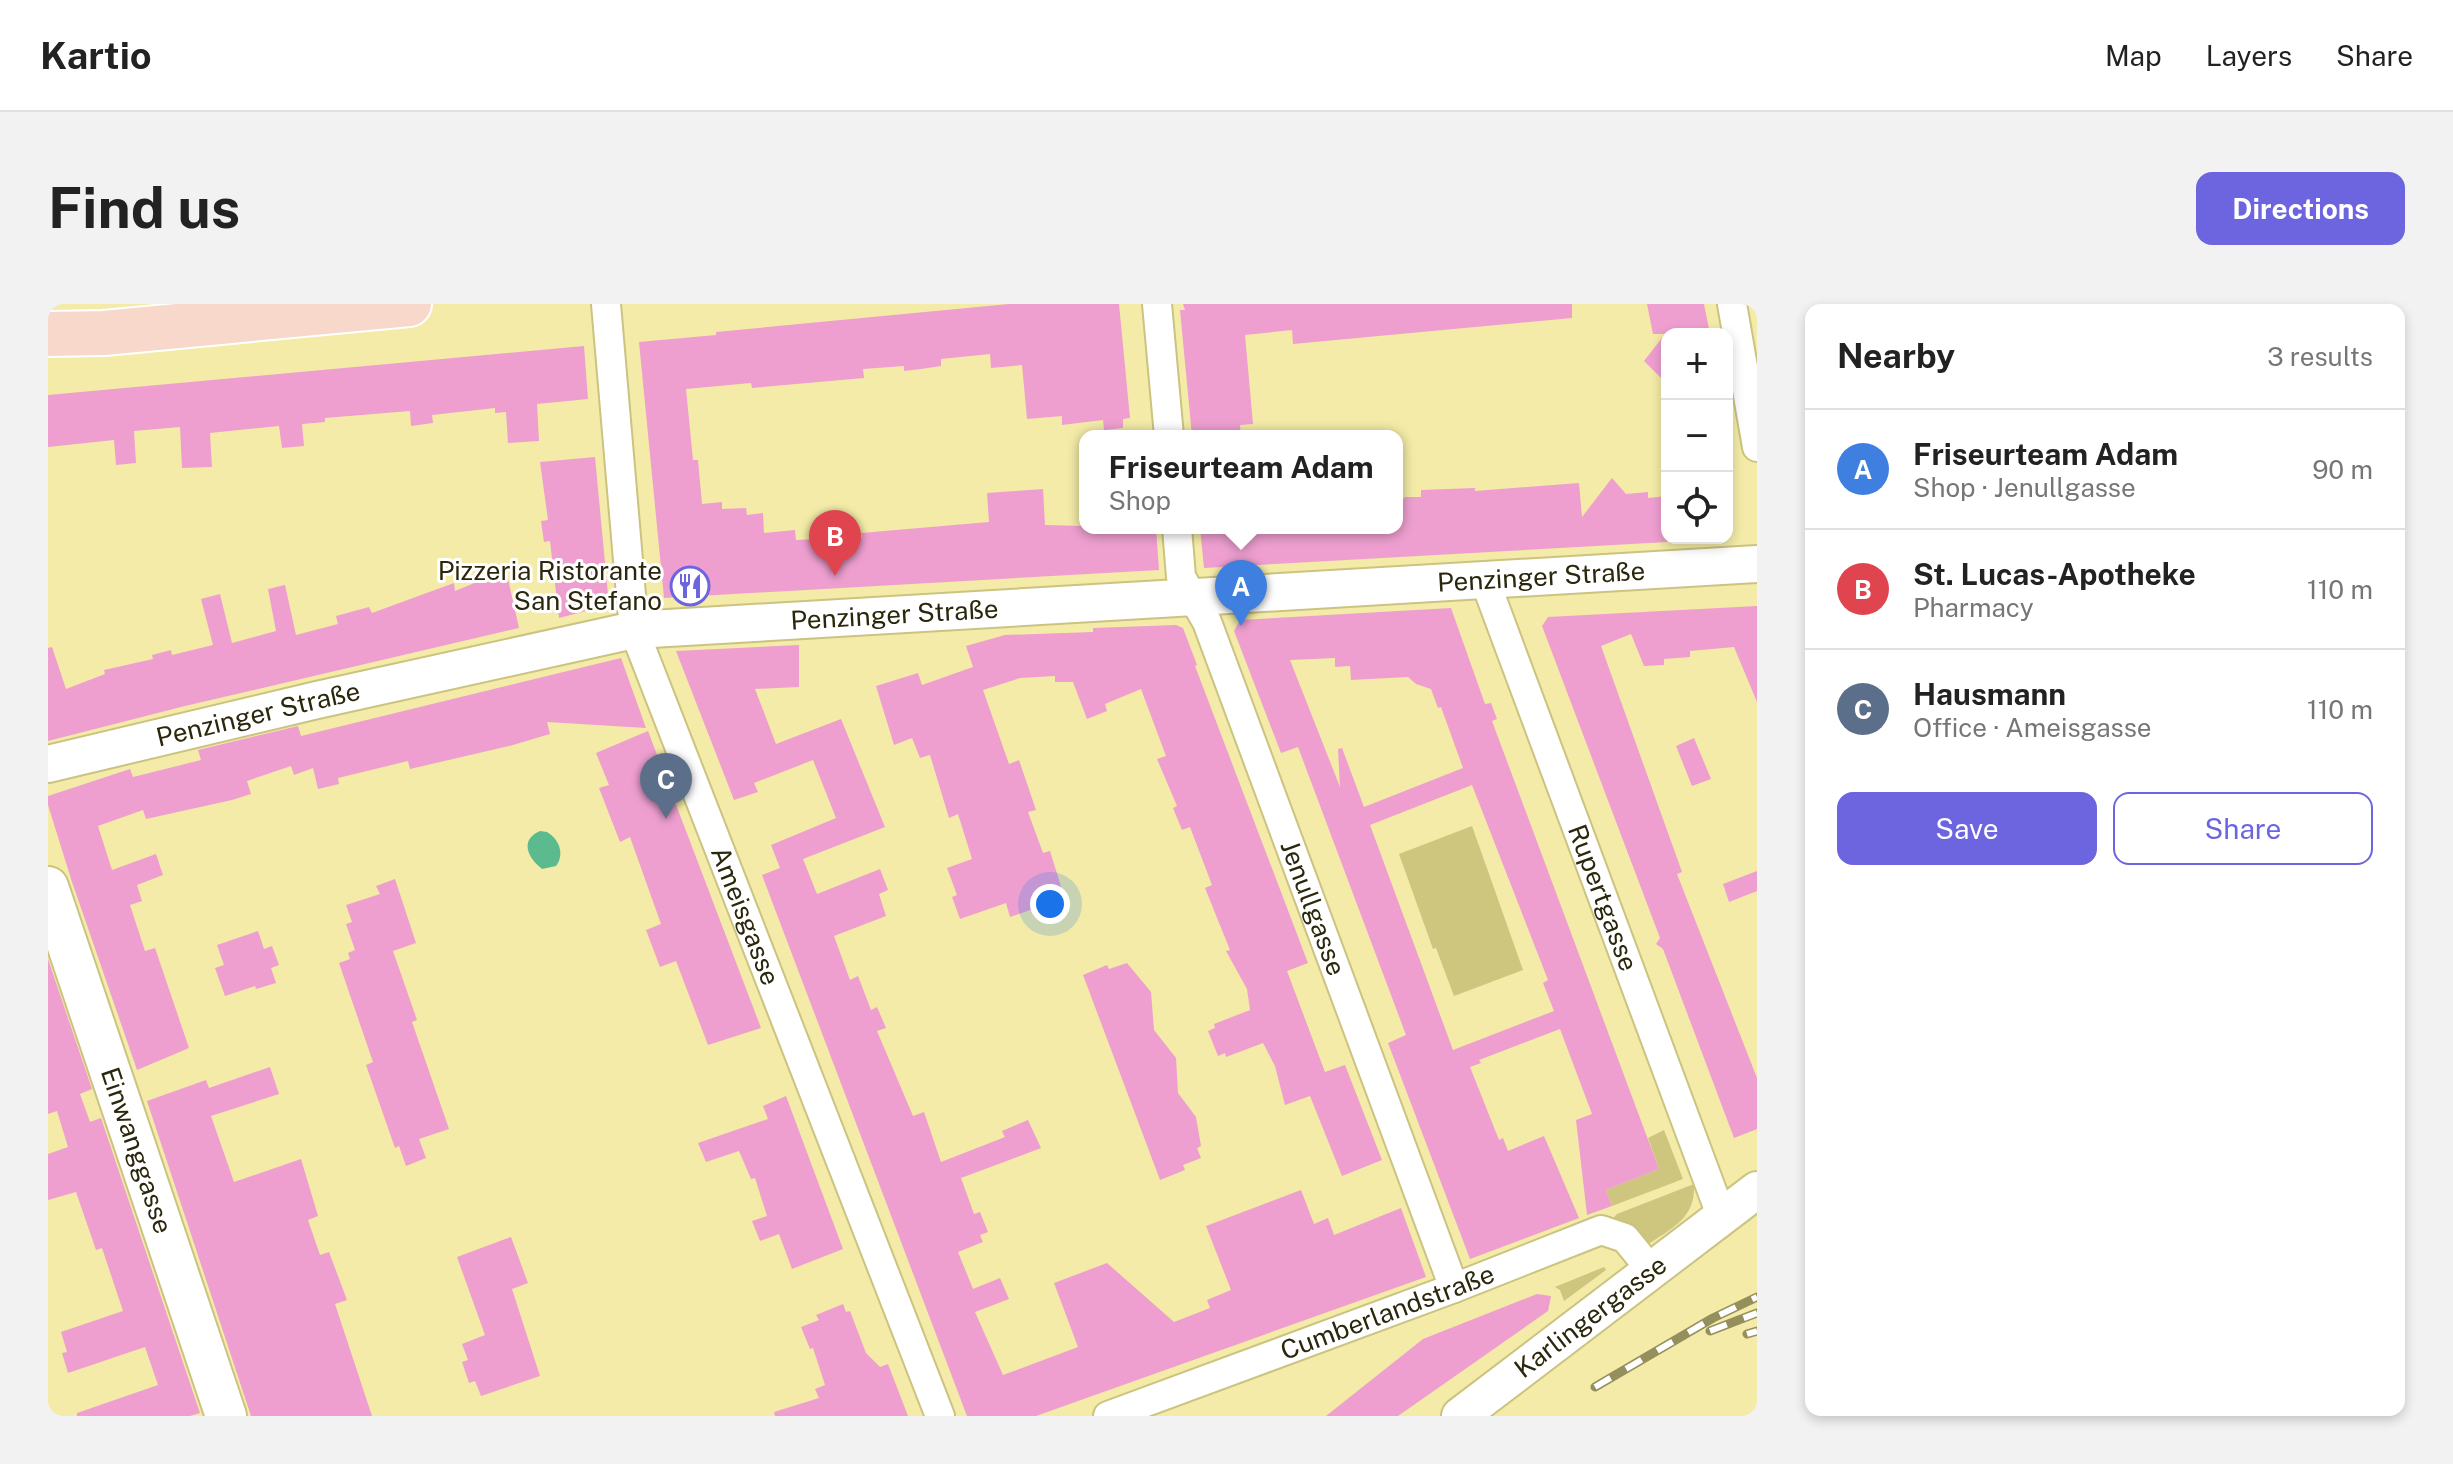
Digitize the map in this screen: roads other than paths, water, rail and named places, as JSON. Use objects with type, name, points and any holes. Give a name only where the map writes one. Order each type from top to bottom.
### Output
[{"type":"main road","points":[[48,334],[104,333],[409,304]]},
{"type":"main road","name":"Einwanggasse","points":[[48,887],[226,1416]]},
{"type":"street","name":"Ameisgasse","points":[[606,304],[634,630],[940,1416]]},
{"type":"street","points":[[1157,304],[1168,430]]},
{"type":"street","points":[[1732,304],[1757,447]]},
{"type":"street","name":"Jenullgasse","points":[[1177,534],[1181,577],[1207,622],[1454,1288]]},
{"type":"street","name":"Penzinger Straße","points":[[48,764],[317,700],[634,630],[1757,564]]},
{"type":"street","name":"Rupertgasse","points":[[1485,581],[1721,1215]]},
{"type":"street","points":[[1721,1215],[1757,1190]]},
{"type":"street","name":"Karlingergasse","points":[[1460,1416],[1721,1215]]},
{"type":"street","name":"Cumberlandstraße","points":[[1108,1416],[1601,1230],[1625,1238],[1651,1270]]},
{"type":"railway","points":[[1595,1387],[1713,1318],[1757,1297]]},
{"type":"railway","points":[[1710,1331],[1757,1313]]},
{"type":"railway","points":[[1747,1334],[1757,1331]]},
{"type":"place","name":"St. Lucas-Apotheke","points":[[835,576]]},
{"type":"place","name":"Pizzeria Ristorante San Stefano","points":[[690,586]]},
{"type":"place","name":"Friseurteam Adam","points":[[1241,626]]},
{"type":"place","name":"Hausmann","points":[[666,819]]}]
